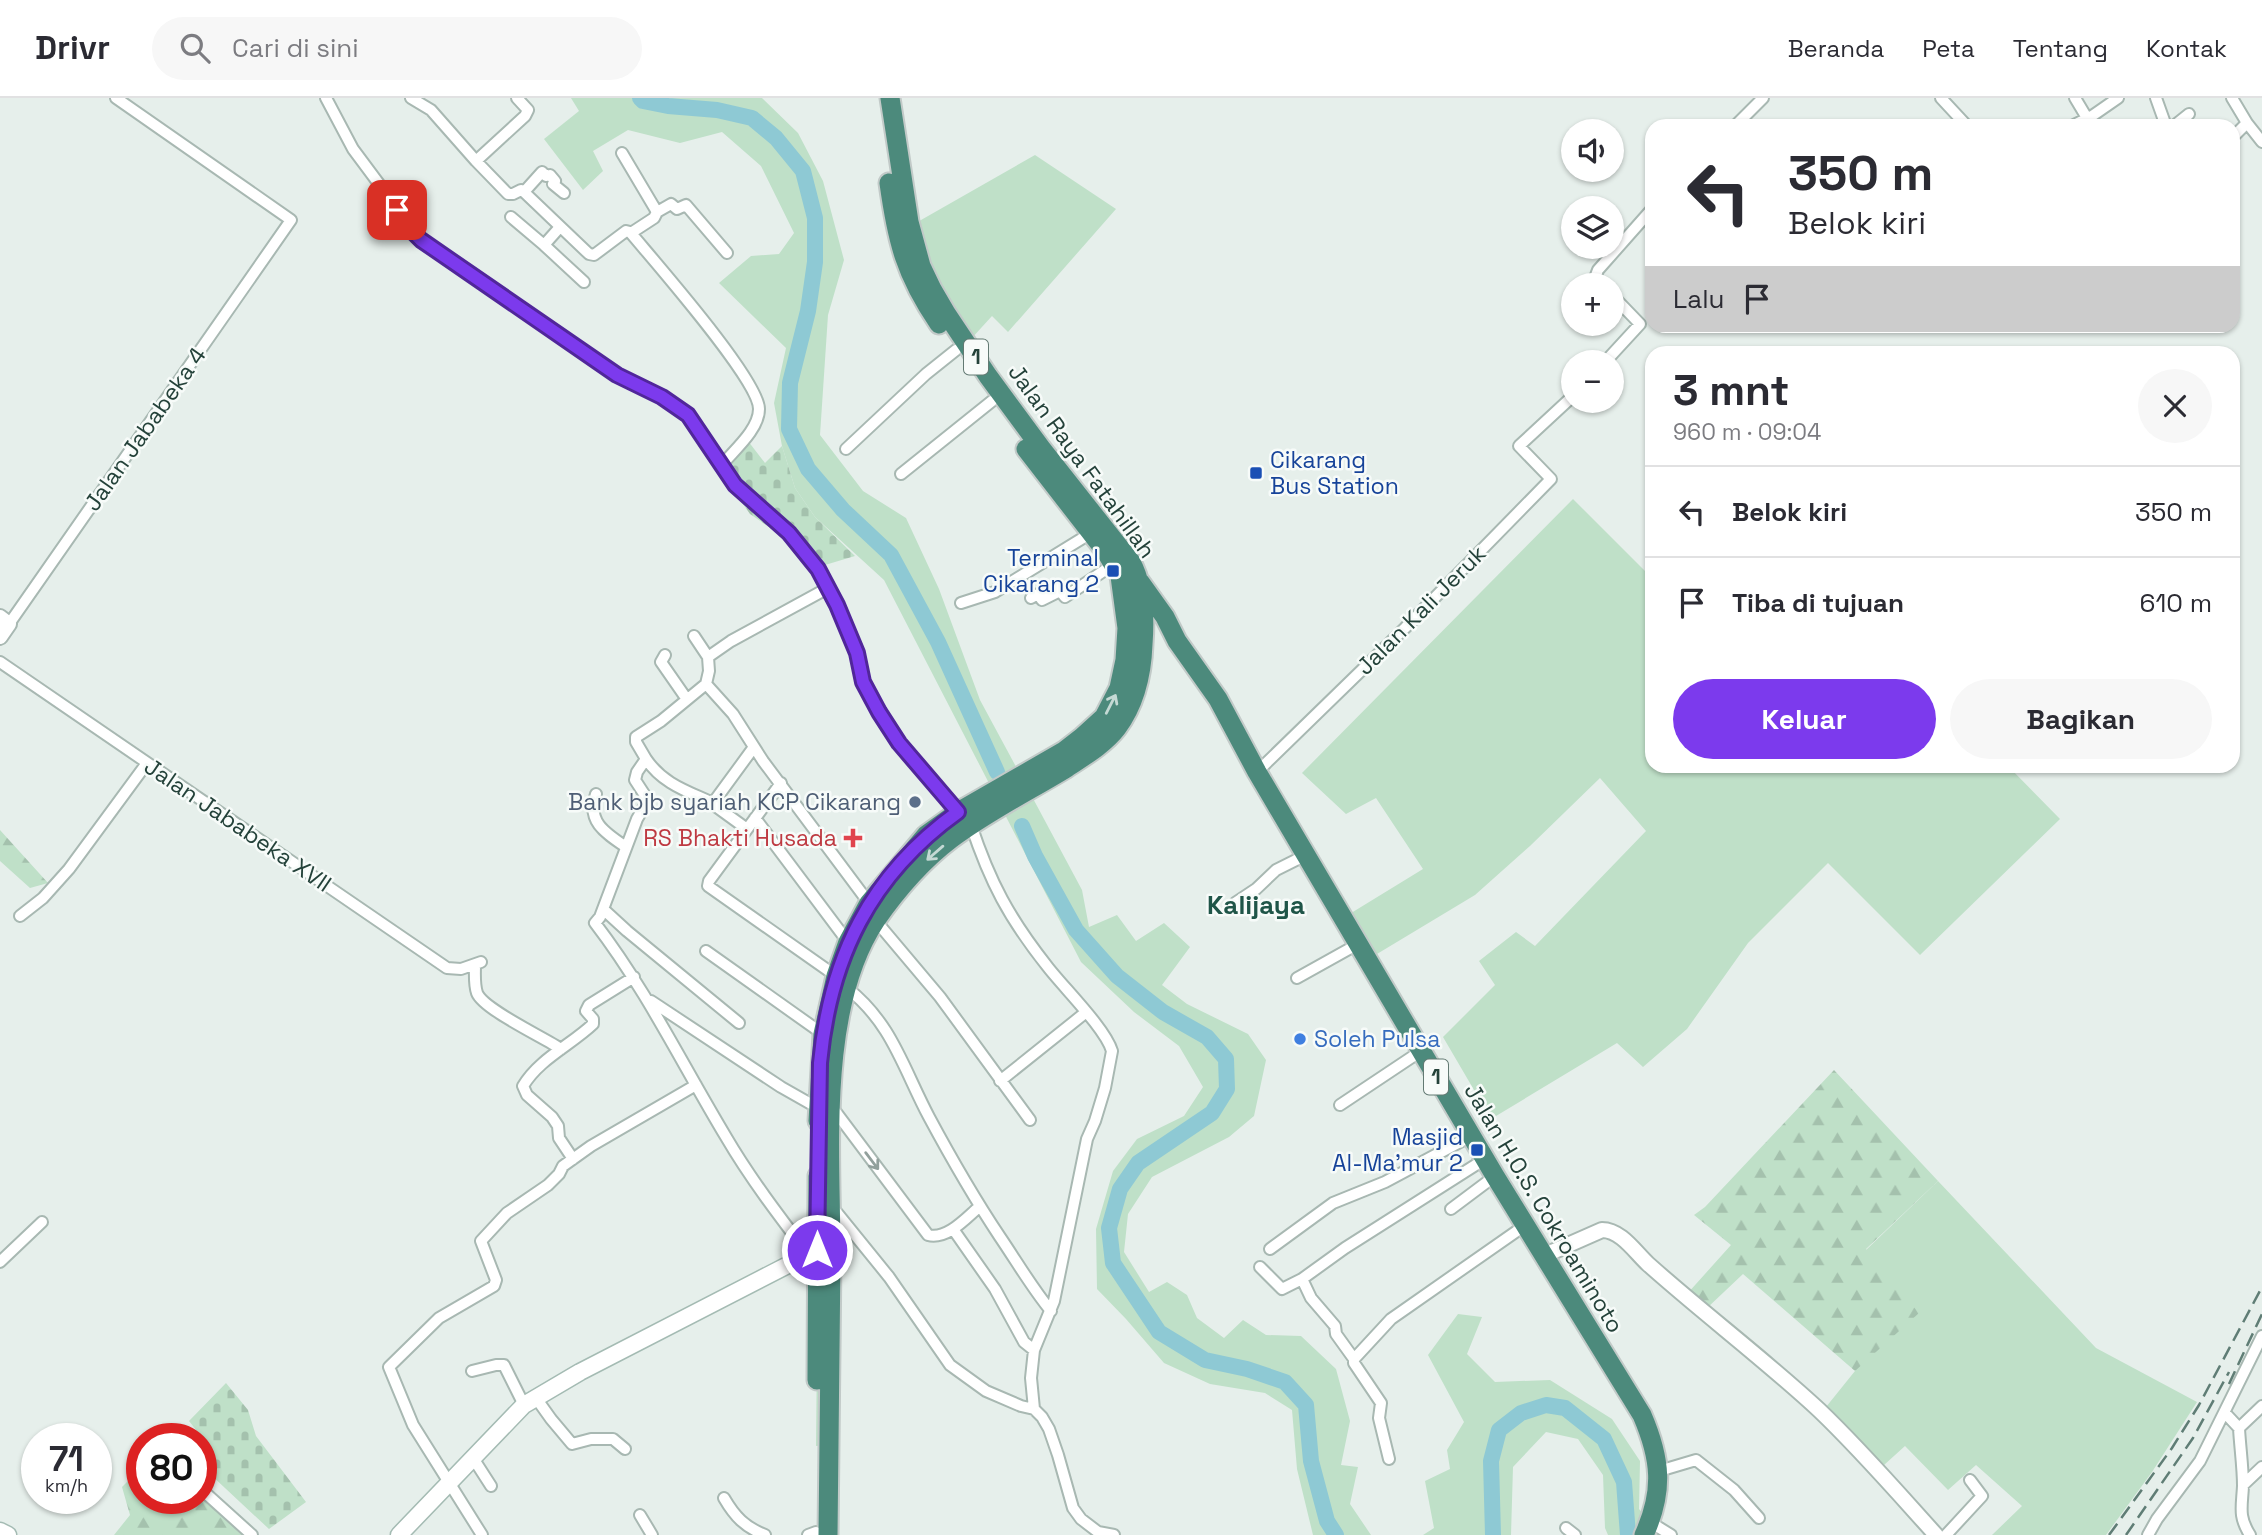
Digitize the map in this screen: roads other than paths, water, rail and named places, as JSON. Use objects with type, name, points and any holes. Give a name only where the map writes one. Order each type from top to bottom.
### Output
[{"type":"highway","name":"Jalan Raya Fatahillah","points":[[878,98],[895,229],[902,256],[919,294],[1040,468],[1124,574],[1135,570],[1126,554],[1041,448],[988,376],[932,289],[913,244],[890,98]]},
{"type":"highway","name":"Jalan H.O.S. Cokroaminoto","points":[[1124,574],[1165,617],[1177,641],[1218,699],[1256,772],[1524,1226],[1642,1415],[1659,1471],[1656,1503],[1647,1527]]},
{"type":"highway","name":"1","points":[[817,1534],[813,1252],[824,1107],[848,942],[873,912],[918,844],[1068,757],[1107,738],[1126,713],[1138,683],[1144,630],[1124,574]]},
{"type":"highway","name":"1","points":[[1068,757],[1104,717],[1119,688],[1125,660],[1127,628],[1124,574]]},
{"type":"highway","points":[[1143,653],[1159,643],[1177,641]]},
{"type":"highway","name":"1","points":[[817,1534],[831,1206],[824,1107],[823,1034],[841,982],[861,947],[873,912]]},
{"type":"main road","points":[[398,1535],[530,1402],[580,1372],[813,1252]]},
{"type":"main road","points":[[0,1531],[8,1535]]},
{"type":"street","name":"Jalan Jababeka 4","points":[[0,637],[4,620],[290,220],[116,98]]},
{"type":"street","points":[[326,98],[353,149],[413,233],[617,375],[662,397],[688,415],[735,485],[797,542],[828,587],[857,653],[863,682],[879,712],[899,743],[964,819],[1009,915],[1110,1046],[1112,1055],[1099,1110],[1087,1139],[1051,1311],[1034,1350],[1031,1378],[1034,1409],[1049,1429],[1073,1508],[1096,1533],[1114,1535]]},
{"type":"street","points":[[411,98],[432,110],[508,194],[521,190],[524,192],[592,255],[626,231],[631,233],[734,360],[757,400],[759,411],[753,426],[721,466]]},
{"type":"street","points":[[476,160],[526,116],[527,107],[517,98]]},
{"type":"street","points":[[1742,119],[1763,98]]},
{"type":"street","points":[[1941,98],[1960,119]]},
{"type":"street","points":[[2076,98],[2087,118],[2118,98]]},
{"type":"street","points":[[2156,98],[2163,119]]},
{"type":"street","points":[[2232,98],[2247,123],[2262,140]]},
{"type":"street","points":[[2183,119],[2189,114]]},
{"type":"street","points":[[2240,130],[2247,123]]},
{"type":"street","points":[[622,153],[657,212]]},
{"type":"street","points":[[524,192],[542,172],[546,176],[550,175],[555,181],[553,184],[564,193]]},
{"type":"street","points":[[631,233],[671,204],[677,209],[686,205],[727,253]]},
{"type":"street","points":[[511,217],[584,282]]},
{"type":"street","points":[[1597,273],[1645,217]]},
{"type":"street","points":[[544,245],[560,227]]},
{"type":"street","points":[[1616,350],[1640,324],[1624,307]]},
{"type":"street","points":[[846,449],[926,374],[956,350]]},
{"type":"street","points":[[901,474],[992,401]]},
{"type":"street","name":"Jalan Kali Jeruk","points":[[1256,772],[1405,628],[1551,479],[1519,446],[1561,407]]},
{"type":"street","points":[[961,603],[995,592],[1091,533]]},
{"type":"street","points":[[1031,598],[1038,594],[1042,600],[1058,588],[1065,597],[1124,574]]},
{"type":"street","points":[[708,657],[731,641],[828,587]]},
{"type":"street","points":[[694,636],[708,657],[706,684],[686,698],[669,715],[636,737],[636,742],[655,771],[668,783],[713,803],[747,830]]},
{"type":"street","points":[[665,654],[661,662],[686,698]]},
{"type":"street","name":"Jalan Jababeka XVII","points":[[0,662],[447,968],[461,970],[478,963],[476,992],[481,999],[516,1024],[561,1049]]},
{"type":"street","points":[[706,684],[733,714],[873,912],[1030,1120]]},
{"type":"street","points":[[713,803],[754,747]]},
{"type":"street","points":[[646,759],[635,778],[648,800],[637,819],[603,909],[595,923],[649,999],[728,1140],[766,1199],[813,1252]]},
{"type":"street","points":[[20,916],[43,898],[63,876],[147,763]]},
{"type":"street","points":[[781,783],[709,881],[709,887],[841,982],[873,1012],[887,1030],[926,1111],[979,1207],[1031,1287],[1051,1311]]},
{"type":"street","points":[[596,794],[592,811],[598,823],[626,847]]},
{"type":"street","points":[[755,818],[848,942]]},
{"type":"street","points":[[1235,902],[1256,889],[1276,870],[1306,855]]},
{"type":"street","points":[[603,909],[739,1023]]},
{"type":"street","points":[[1297,978],[1358,944]]},
{"type":"street","points":[[706,951],[823,1034]]},
{"type":"street","points":[[573,1159],[559,1138],[558,1126],[552,1117],[527,1095],[523,1086],[561,1049],[593,1024],[593,1019],[586,1011],[589,1005],[634,976]]},
{"type":"street","points":[[649,999],[781,1087],[824,1107],[928,1236],[936,1236],[953,1229],[979,1207]]},
{"type":"street","points":[[1000,1080],[1085,1013]]},
{"type":"street","points":[[1340,1105],[1421,1051]]},
{"type":"street","points":[[482,1535],[413,1425],[389,1367],[439,1318],[494,1286],[496,1280],[481,1243],[507,1213],[548,1185],[563,1166],[573,1159],[696,1085]]},
{"type":"street","points":[[1270,1249],[1333,1203],[1385,1182],[1471,1136]]},
{"type":"street","points":[[1451,1209],[1490,1168]]},
{"type":"street","points":[[1260,1267],[1282,1289],[1302,1279],[1345,1248],[1490,1168]]},
{"type":"street","points":[[831,1206],[889,1278],[950,1365],[986,1391],[1034,1409]]},
{"type":"street","points":[[0,1262],[42,1222]]},
{"type":"street","points":[[1354,1359],[1391,1318],[1524,1226]]},
{"type":"street","points":[[953,1229],[995,1289],[1024,1342],[1034,1350]]},
{"type":"street","points":[[1543,1256],[1602,1230],[1610,1230],[1622,1238],[1670,1283],[1818,1410],[1936,1535]]},
{"type":"street","points":[[1302,1279],[1311,1298],[1335,1326],[1336,1334],[1381,1404],[1379,1418],[1389,1459]]},
{"type":"street","points":[[2148,1535],[2200,1461],[2261,1339]]},
{"type":"street","points":[[472,1371],[496,1365],[504,1366],[530,1402],[551,1419],[572,1444],[590,1439],[613,1438],[625,1449]]},
{"type":"street","points":[[2239,1428],[2262,1406]]},
{"type":"street","points":[[2224,1412],[2239,1428],[2243,1485],[2240,1509],[2244,1525],[2253,1535],[2262,1528]]},
{"type":"street","points":[[473,1458],[491,1486]]},
{"type":"street","points":[[1659,1471],[1696,1460],[1729,1485],[1759,1518]]},
{"type":"street","points":[[2243,1485],[2262,1467]]},
{"type":"street","points":[[1946,1535],[1982,1496],[1970,1480]]},
{"type":"street","points":[[724,1498],[740,1521],[765,1535]]},
{"type":"street","points":[[217,1503],[252,1535]]},
{"type":"street","points":[[640,1515],[652,1535]]},
{"type":"street","points":[[1647,1527],[1671,1535]]},
{"type":"waterway","points":[[640,98],[668,106],[717,110],[752,118],[776,138],[803,171],[815,218],[815,262],[808,311],[790,383],[789,429],[808,469],[843,510],[891,555],[938,642],[997,772]]},
{"type":"waterway","points":[[1022,826],[1035,856],[1076,930],[1117,976],[1163,1012],[1207,1037],[1226,1059],[1227,1089],[1212,1113],[1138,1163],[1120,1189],[1109,1228],[1113,1263],[1159,1332],[1205,1360],[1247,1369],[1285,1382],[1306,1405],[1311,1461],[1327,1521],[1336,1535]]},
{"type":"waterway","points":[[1493,1535],[1491,1461],[1499,1430],[1521,1413],[1546,1405],[1565,1408],[1604,1439],[1624,1482],[1628,1535]]},
{"type":"railway","points":[[2109,1535],[2172,1448],[2199,1405],[2262,1287]]},
{"type":"railway","points":[[2229,1384],[2262,1314]]},
{"type":"railway","points":[[2126,1535],[2193,1438],[2229,1372]]},
{"type":"place","name":"Cikarang Bus Station","points":[[1256,473]]},
{"type":"place","name":"Terminal Cikarang 2","points":[[1113,571]]},
{"type":"place","name":"Bank bjb syariah KCP Cikarang","points":[[915,802]]},
{"type":"place","name":"RS Bhakti Husada","points":[[853,838]]},
{"type":"place","name":"Soleh Pulsa","points":[[1300,1039]]},
{"type":"place","name":"Masjid Al-Ma'mur 2","points":[[1477,1150]]},
{"type":"district","name":"Kalijaya","points":[[1256,905]]}]
